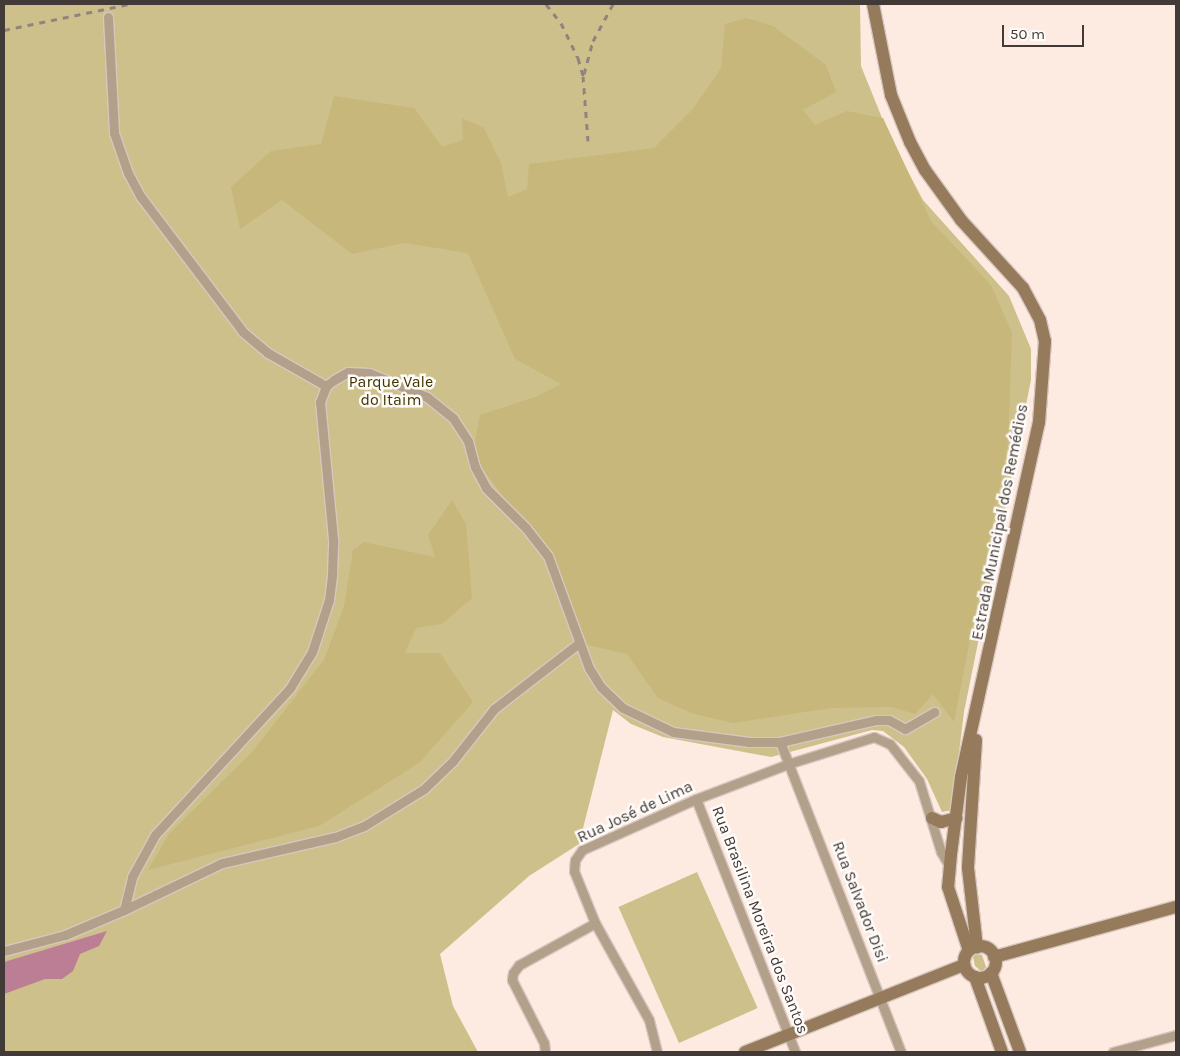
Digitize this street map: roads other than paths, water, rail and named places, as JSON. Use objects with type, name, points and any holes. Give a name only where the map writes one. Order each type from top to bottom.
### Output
[{"type":"main road","name":"Estrada Municipal dos Remédios","points":[[873,4],[891,95],[910,142],[925,170],[961,220],[1023,288],[1040,320],[1045,341],[1039,422],[979,705],[961,777],[950,867],[948,887],[973,949]]},
{"type":"main road","name":"Estrada Municipal dos Remédios","points":[[973,949],[969,879],[979,705]]},
{"type":"main road","points":[[932,818],[941,822],[957,818]]},
{"type":"main road","points":[[950,867],[969,879]]},
{"type":"main road","points":[[994,957],[1176,907]]},
{"type":"main road","points":[[745,1052],[964,965],[973,949],[986,948],[994,957]]},
{"type":"main road","points":[[994,957],[991,973],[1020,1052]]},
{"type":"main road","points":[[964,965],[975,977],[1002,1052]]},
{"type":"main road","points":[[975,977],[984,978],[991,973]]},
{"type":"street","points":[[108,17],[114,132],[128,173],[141,197],[243,332],[268,353],[326,386]]},
{"type":"street","points":[[124,910],[132,878],[155,835],[290,688],[312,652],[329,600],[332,575],[333,539],[319,418],[326,386],[348,372],[369,373],[427,398],[453,418],[468,441],[475,467],[486,488],[526,528],[548,556],[579,643],[602,687],[636,716],[673,732],[749,742],[780,742],[876,720],[889,720],[905,729],[934,712]]},
{"type":"street","points":[[4,952],[65,934],[124,910],[222,863],[335,836],[364,826],[424,789],[453,761],[494,709],[579,643]]},
{"type":"street","name":"Rua José de Lima","points":[[657,1052],[649,1020],[596,922],[574,871],[575,860],[582,850],[696,799],[791,763],[867,738],[882,739],[898,752],[919,781],[932,818]]},
{"type":"street","name":"Rua Salvador Disi","points":[[780,742],[791,763],[901,1052]]},
{"type":"street","name":"Rua Brasilina Moreira dos Santos","points":[[696,799],[795,1052]]},
{"type":"street","points":[[932,818],[941,852],[950,867]]},
{"type":"street","points":[[545,1052],[544,1043],[512,980],[513,973],[519,965],[596,922]]},
{"type":"street","points":[[1113,1052],[1176,1036]]},
{"type":"railway","points":[[4,30],[129,4]]},
{"type":"railway","points":[[546,4],[561,23],[578,58],[583,76],[588,141]]},
{"type":"railway","points":[[584,74],[593,41],[613,4]]},
{"type":"park label","name":"Parque Vale do Itaim","points":[[391,391]]}]
